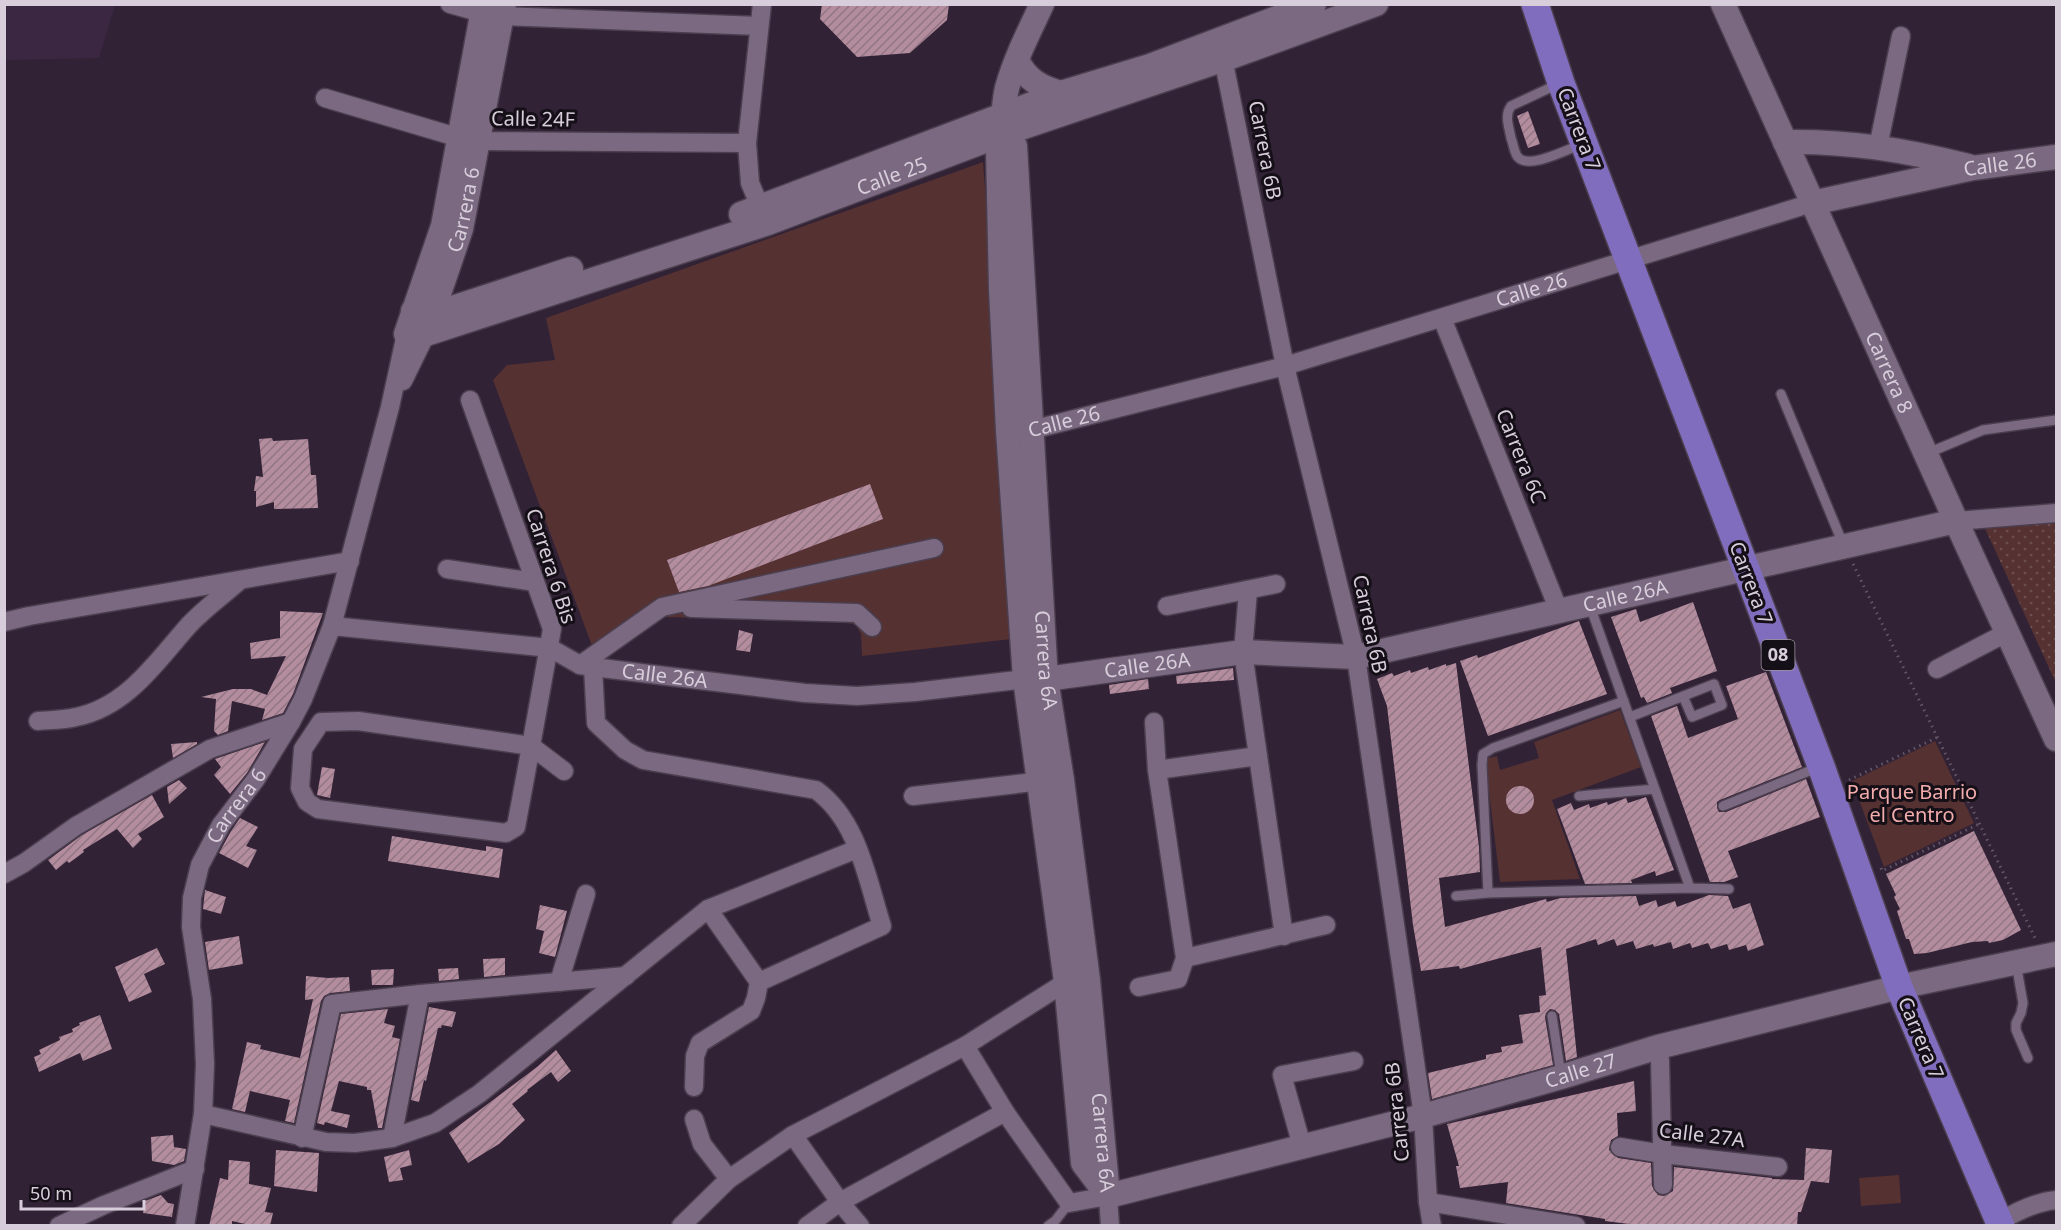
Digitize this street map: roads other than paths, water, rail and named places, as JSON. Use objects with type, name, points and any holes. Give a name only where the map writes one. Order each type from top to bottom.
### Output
[{"type":"main road","name":"Carrera 7","points":[[1535,4],[1561,83],[1821,766],[1899,987],[2000,1224]]},
{"type":"street","points":[[450,4],[493,10],[759,26]]},
{"type":"street","points":[[762,4],[747,143],[750,183],[764,215]]},
{"type":"street","points":[[1003,124],[1007,89],[1042,4]]},
{"type":"street","name":"Calle 25","points":[[1003,124],[1061,93],[1150,66],[1222,50],[1314,4]]},
{"type":"street","name":"Calle 25","points":[[419,323],[764,215],[1003,124],[1222,50],[1376,4]]},
{"type":"street","name":"Carrera 8","points":[[1723,4],[2056,740]]},
{"type":"street","name":"Carrera 6","points":[[185,1226],[203,1114],[205,1064],[202,999],[191,927],[192,898],[200,865],[221,825],[256,779],[291,722],[303,699],[332,626],[390,407],[419,323],[461,229],[469,139],[493,10]]},
{"type":"street","points":[[1878,147],[1901,36]]},
{"type":"street","name":"Carrera 6B","points":[[1222,50],[1285,366],[1356,657],[1423,1116],[1428,1202],[1432,1226]]},
{"type":"street","points":[[1017,60],[1023,73],[1034,83],[1061,93]]},
{"type":"street","name":"Calle 24F","points":[[325,98],[469,139],[747,143]]},
{"type":"street","name":"Carrera 6A","points":[[1003,124],[1015,146],[1019,431],[1036,679],[1108,1196]]},
{"type":"street","points":[[1785,142],[1829,141],[1878,147],[1921,154],[1973,168]]},
{"type":"street","name":"Calle 26","points":[[1019,431],[1285,366],[1812,203],[1973,168],[2056,157]]},
{"type":"street","name":"Carrera 6C","points":[[1442,318],[1559,611]]},
{"type":"street","name":"Carrera 6 Bis","points":[[470,400],[552,629],[550,648],[516,827],[506,833],[318,809],[307,802],[300,788],[303,749],[321,722],[358,721],[531,746]]},
{"type":"street","points":[[1956,521],[2056,513]]},
{"type":"street","name":"Calle 26A","points":[[332,626],[550,648],[586,666],[805,693],[857,696],[1036,679],[1243,652],[1356,657],[1956,521]]},
{"type":"street","points":[[759,982],[882,926],[857,849],[842,815],[830,800],[816,790],[644,760],[625,750],[596,723],[586,666],[662,607],[934,548]]},
{"type":"street","points":[[4,622],[350,561]]},
{"type":"street","points":[[447,569],[535,582]]},
{"type":"street","points":[[38,721],[77,717],[104,707],[128,692],[162,658],[192,622],[239,581]]},
{"type":"street","points":[[1167,606],[1276,584]]},
{"type":"street","points":[[1248,591],[1243,652],[1284,936]]},
{"type":"street","points":[[662,607],[857,613],[872,627]]},
{"type":"street","points":[[1937,669],[2006,633]]},
{"type":"street","points":[[4,874],[24,863],[76,826],[210,749],[291,722]]},
{"type":"street","points":[[1139,987],[1178,979],[1185,958],[1157,770],[1154,722]]},
{"type":"street","points":[[531,746],[564,771]]},
{"type":"street","points":[[1157,770],[1258,756]]},
{"type":"street","points":[[913,796],[1050,780]]},
{"type":"street","points":[[203,1114],[326,1142],[355,1143],[392,1138],[435,1123],[479,1094],[708,909],[857,849]]},
{"type":"street","points":[[559,982],[586,894]]},
{"type":"street","points":[[694,1087],[695,1056],[700,1043],[751,1011],[759,982],[708,909]]},
{"type":"street","points":[[1185,958],[1326,925]]},
{"type":"street","name":"Calle 27","points":[[1108,1196],[1423,1116],[1658,1047],[1899,987],[2050,955]]},
{"type":"street","points":[[302,1138],[332,1004],[626,976]]},
{"type":"street","points":[[681,1226],[729,1179],[793,1135],[964,1046],[1077,981]]},
{"type":"street","points":[[392,1138],[420,994]]},
{"type":"street","points":[[964,1046],[1005,1112],[1069,1203],[1108,1196],[1110,1226]]},
{"type":"street","points":[[1658,1047],[1663,1185]]},
{"type":"street","points":[[1302,1146],[1282,1075],[1354,1061]]},
{"type":"street","points":[[807,1226],[840,1202],[1005,1112]]},
{"type":"street","points":[[694,1119],[702,1144],[729,1179]]},
{"type":"street","points":[[793,1135],[840,1202],[860,1226]]},
{"type":"street","name":"Calle 27A","points":[[1620,1147],[1663,1155],[1778,1167]]},
{"type":"street","points":[[59,1226],[104,1204],[195,1169]]},
{"type":"street","points":[[2000,1224],[2015,1212],[2046,1201],[2056,1200]]},
{"type":"street","points":[[1428,1202],[1548,1224],[1576,1226]]},
{"type":"lane","points":[[1561,83],[1511,106],[1507,111],[1517,155],[1522,160],[1532,163],[1585,143]]},
{"type":"lane","points":[[1781,394],[1844,547]]},
{"type":"lane","points":[[1925,453],[1983,430],[2056,420]]},
{"type":"lane","points":[[1589,604],[1690,888]]},
{"type":"lane","points":[[1630,717],[1683,696]]},
{"type":"lane","points":[[1488,893],[1483,754],[1493,748],[1624,701]]},
{"type":"lane","points":[[1723,806],[1821,766]]},
{"type":"lane","points":[[1579,796],[1655,789]]},
{"type":"lane","points":[[1456,896],[1488,893],[1729,889]]},
{"type":"lane","points":[[2016,962],[2023,1003],[2016,1030],[2028,1058]]},
{"type":"lane","points":[[1552,1016],[1561,1077]]},
{"type":"lane","points":[[1048,1226],[1069,1203]]},
{"type":"park label","name":"Parque Barrio el Centro","points":[[1912,804]]}]
